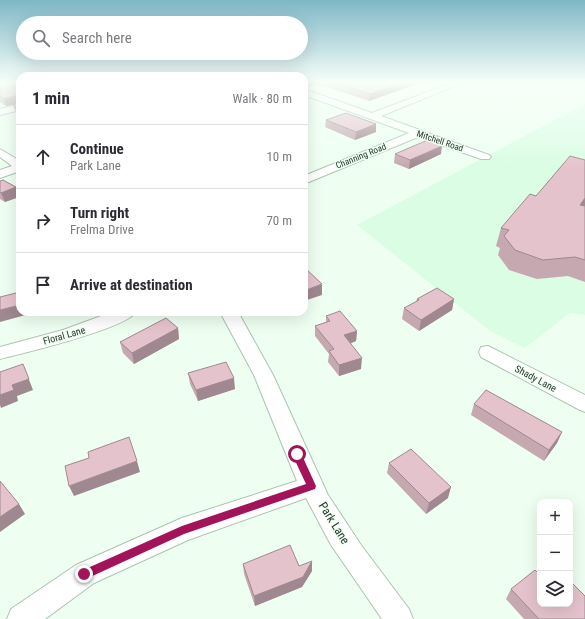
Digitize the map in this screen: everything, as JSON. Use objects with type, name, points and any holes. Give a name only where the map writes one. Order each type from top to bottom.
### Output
[{"type":"street","name":"Mitchell Road","points":[[355,111],[485,157]]},
{"type":"street","points":[[371,117],[387,111]]},
{"type":"street","name":"Channing Road","points":[[308,178],[418,133]]},
{"type":"street","points":[[3,154],[16,152]]},
{"type":"street","points":[[3,154],[16,164]]},
{"type":"street","points":[[0,174],[16,168]]},
{"type":"street","name":"Floral Lane","points":[[0,353],[68,335],[118,316]]},
{"type":"street","name":"Park Lane","points":[[232,316],[241,330],[312,486],[326,512],[376,588],[399,619]]},
{"type":"street","name":"Shady Lane","points":[[488,352],[585,404]]},
{"type":"street","points":[[20,619],[84,574],[182,530],[312,486]]},
{"type":"shaded area","points":[[572,111],[585,111],[585,315],[570,313],[525,348],[490,331],[357,225]]},
{"type":"building","points":[[346,113],[376,124],[356,132],[326,120]]},
{"type":"building","points":[[437,136],[442,146],[410,160],[395,154]]},
{"type":"building","points":[[570,156],[585,160],[585,198],[580,205],[585,206],[585,260],[575,257],[543,260],[515,250],[504,236],[509,230],[501,228],[530,194],[536,196]]},
{"type":"building","points":[[3,180],[16,187],[1,193],[0,181]]},
{"type":"building","points":[[308,271],[322,284],[308,289]]},
{"type":"building","points":[[437,288],[454,299],[421,320],[404,308],[419,300],[417,299]]},
{"type":"building","points":[[16,293],[16,306],[0,310],[0,297]]},
{"type":"building","points":[[340,311],[357,331],[344,335],[362,358],[339,365],[329,351],[334,349],[315,326],[330,321],[326,316]]},
{"type":"building","points":[[166,318],[178,328],[132,353],[120,342]]},
{"type":"building","points":[[226,362],[234,378],[196,390],[188,373]]},
{"type":"building","points":[[23,364],[29,379],[12,385],[14,390],[0,395],[0,372]]},
{"type":"building","points":[[486,390],[562,432],[549,450],[474,404]]},
{"type":"building","points":[[129,437],[137,461],[69,486],[65,466],[89,458],[88,452]]},
{"type":"building","points":[[411,449],[451,487],[429,503],[389,463]]},
{"type":"building","points":[[0,481],[19,504],[0,517]]},
{"type":"building","points":[[290,545],[299,566],[312,561],[303,577],[254,596],[243,564]]},
{"type":"building","points":[[535,570],[537,572],[537,607],[573,607],[573,584],[585,596],[585,619],[539,619],[511,589]]},
{"type":"route","points":[[84,574],[182,530],[312,486],[297,454]]}]
